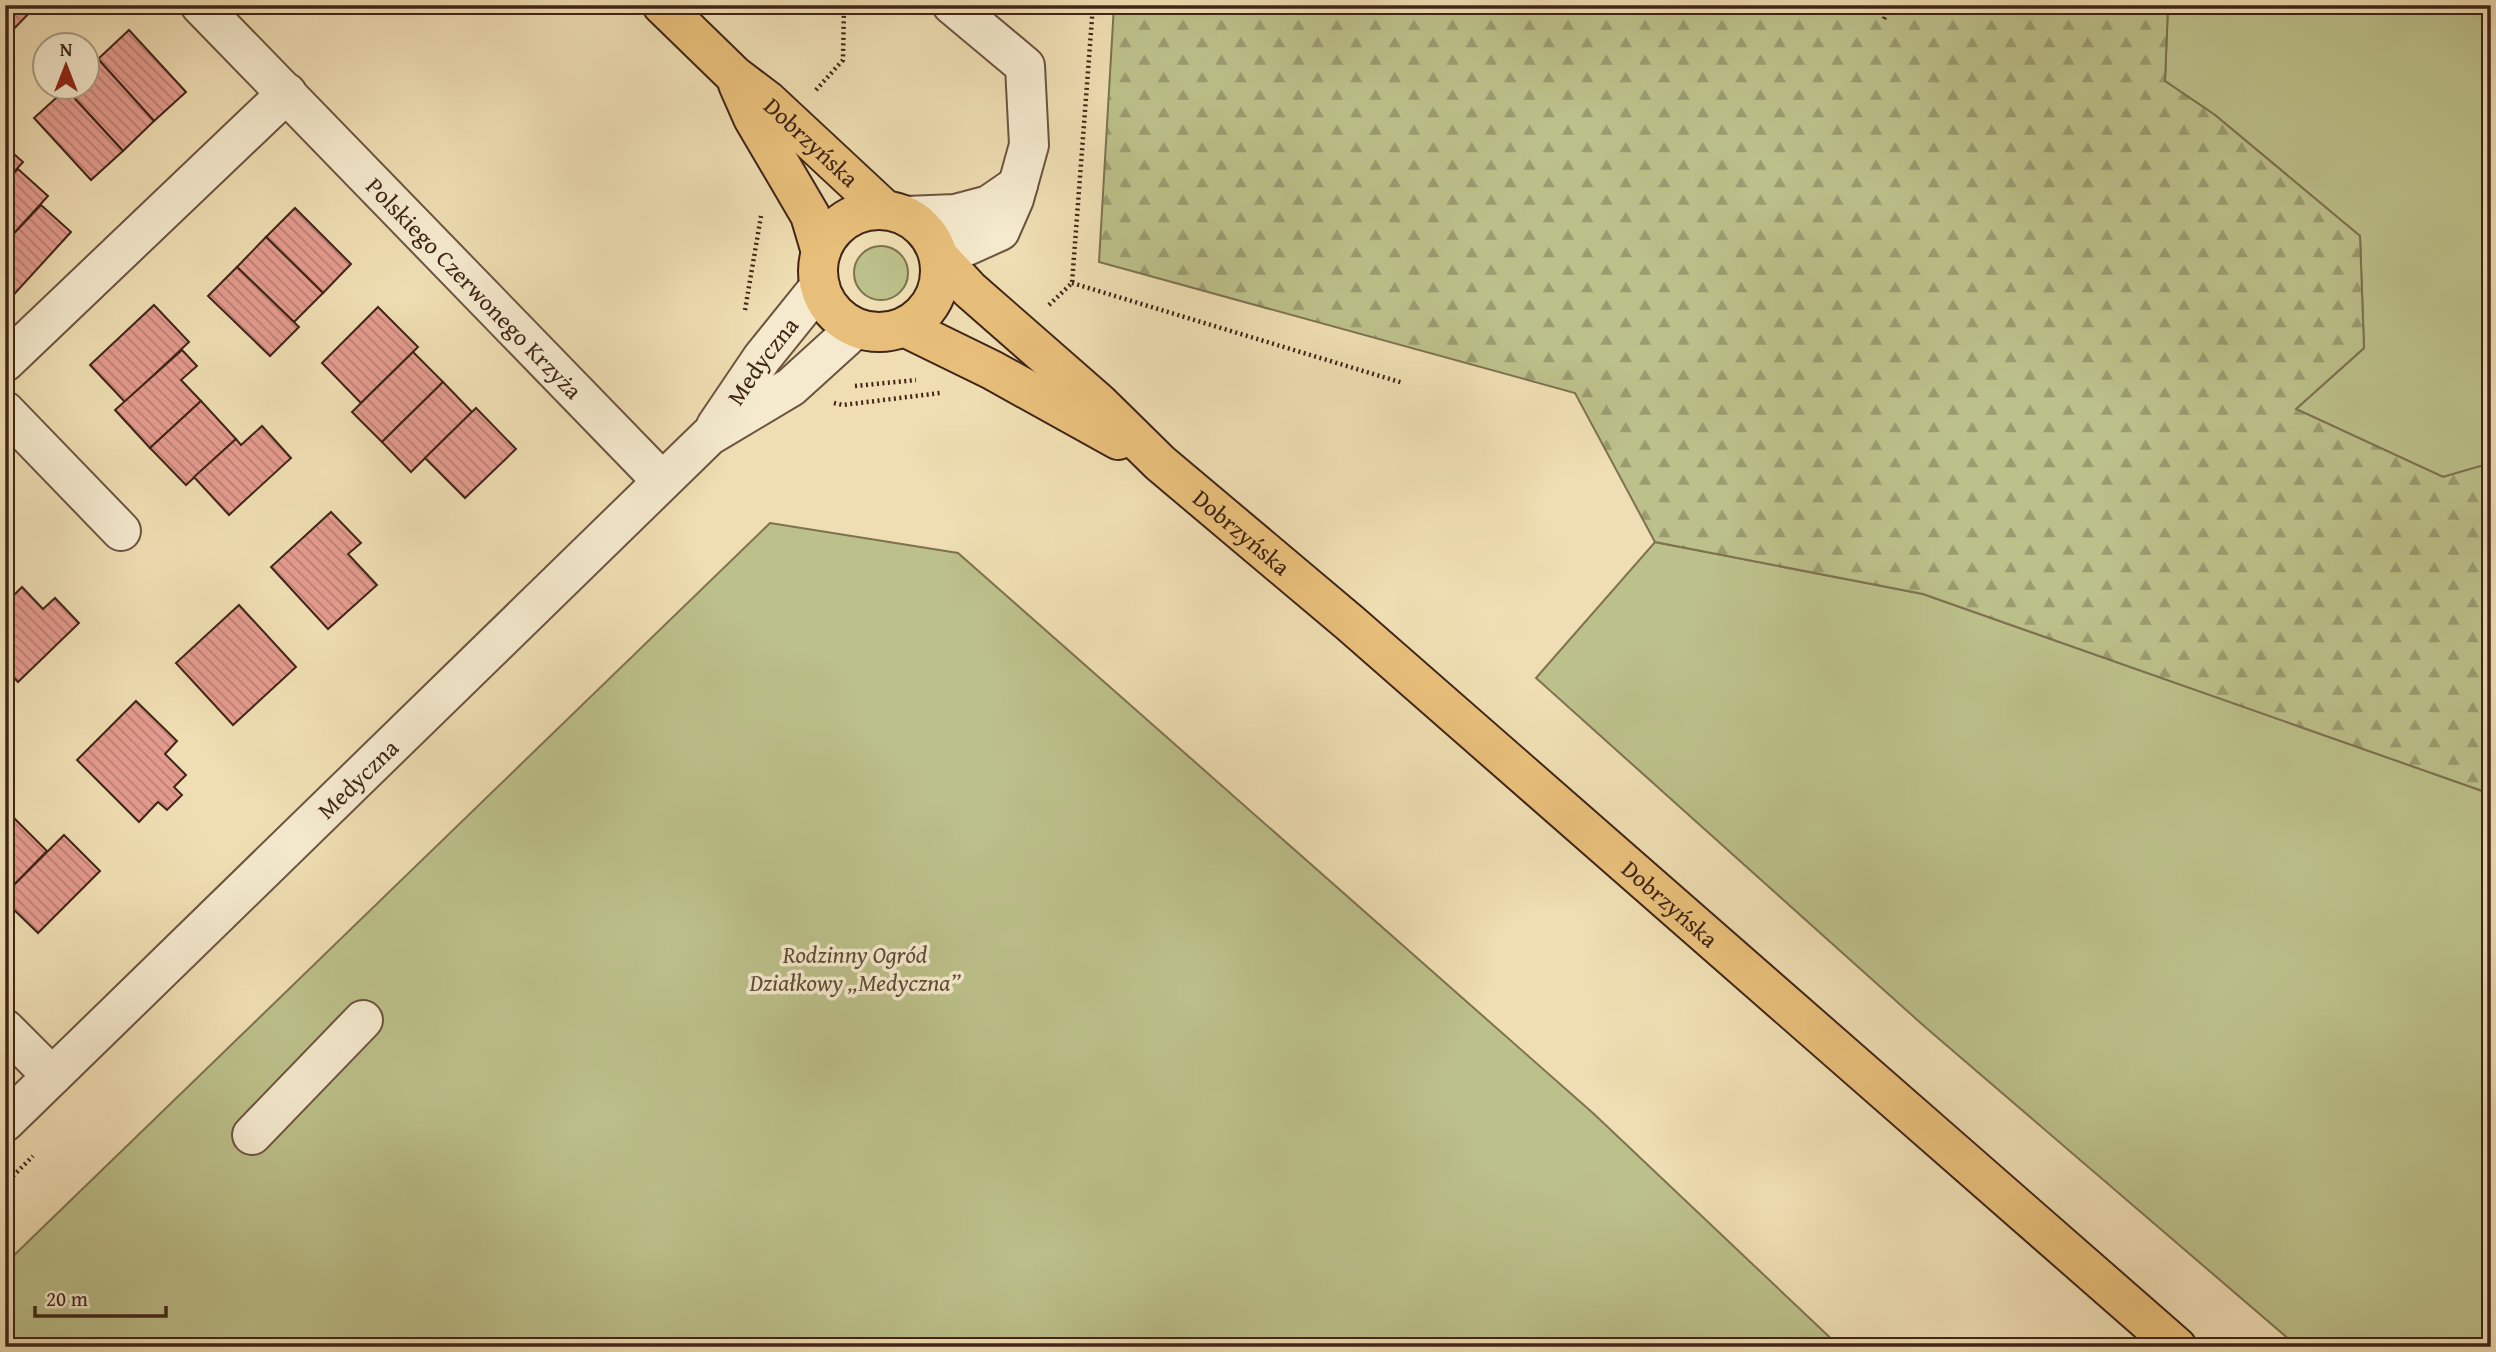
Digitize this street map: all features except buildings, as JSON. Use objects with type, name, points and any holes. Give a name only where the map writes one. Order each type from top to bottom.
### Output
[{"type":"main road","name":"Dobrzyńska","points":[[674,9],[735,76],[768,101],[896,213]]},
{"type":"main road","name":"Dobrzyńska","points":[[735,76],[753,118],[810,215],[821,269]]},
{"type":"main road","points":[[865,212],[896,213],[924,229],[936,246],[940,258],[940,280],[934,299],[922,315],[904,327],[889,331],[856,328],[833,311],[825,299],[821,269],[831,234],[846,220],[865,212]]},
{"type":"main road","name":"Dobrzyńska","points":[[940,258],[970,290],[1099,403],[1160,463],[1350,622],[2177,1347]]},
{"type":"main road","name":"Dobrzyńska","points":[[904,327],[992,370],[1160,463]]},
{"type":"street","name":"Polskiego Czerwonego Krzyża","points":[[200,5],[662,481]]},
{"type":"street","points":[[940,258],[1000,231],[1018,185],[1029,145],[1025,66],[952,5]]},
{"type":"street","points":[[5,362],[286,93]]},
{"type":"street","points":[[896,213],[955,214],[989,205],[1018,185]]},
{"type":"street","name":"Medyczna","points":[[5,1122],[709,436],[821,269]]},
{"type":"street","name":"Medyczna","points":[[709,436],[791,387],[812,384],[856,328]]},
{"type":"street","points":[[5,411],[121,531]]},
{"type":"street","points":[[252,1135],[363,1020]]},
{"type":"street","points":[[5,1029],[52,1076]]},
{"type":"path","points":[[813,93],[843,60],[844,5]]},
{"type":"path","points":[[1093,5],[1072,283],[1403,383]]},
{"type":"path","points":[[1884,19],[1890,5]]},
{"type":"path","points":[[758,209],[761,215],[744,307],[745,317],[773,344]]},
{"type":"path","points":[[812,384],[830,388],[928,379]]},
{"type":"path","points":[[812,384],[830,402],[843,405],[947,392]]},
{"type":"path","points":[[5,1184],[34,1155]]},
{"type":"green space","points":[[1114,5],[2168,5],[2165,81],[2215,115],[2360,236],[2364,348],[2296,409],[2443,477],[2491,463],[2491,794],[1923,594],[1655,542],[1575,393],[1099,262]]},
{"type":"green space","points":[[2168,5],[2491,5],[2491,463],[2443,477],[2296,409],[2364,348],[2360,236],[2215,115],[2165,81]]},
{"type":"green space","points":[[881,246],[900,254],[908,273],[900,292],[881,300],[862,292],[854,273],[862,254]]},
{"type":"green space","name":"Rodzinny Ogród Działkowy „Medyczna”","points":[[770,523],[958,553],[1594,1114],[1840,1347],[5,1347],[5,1264]]},
{"type":"green space","points":[[1655,542],[1923,594],[2491,794],[2491,1347],[2298,1347],[1924,1026],[1536,678]]}]
